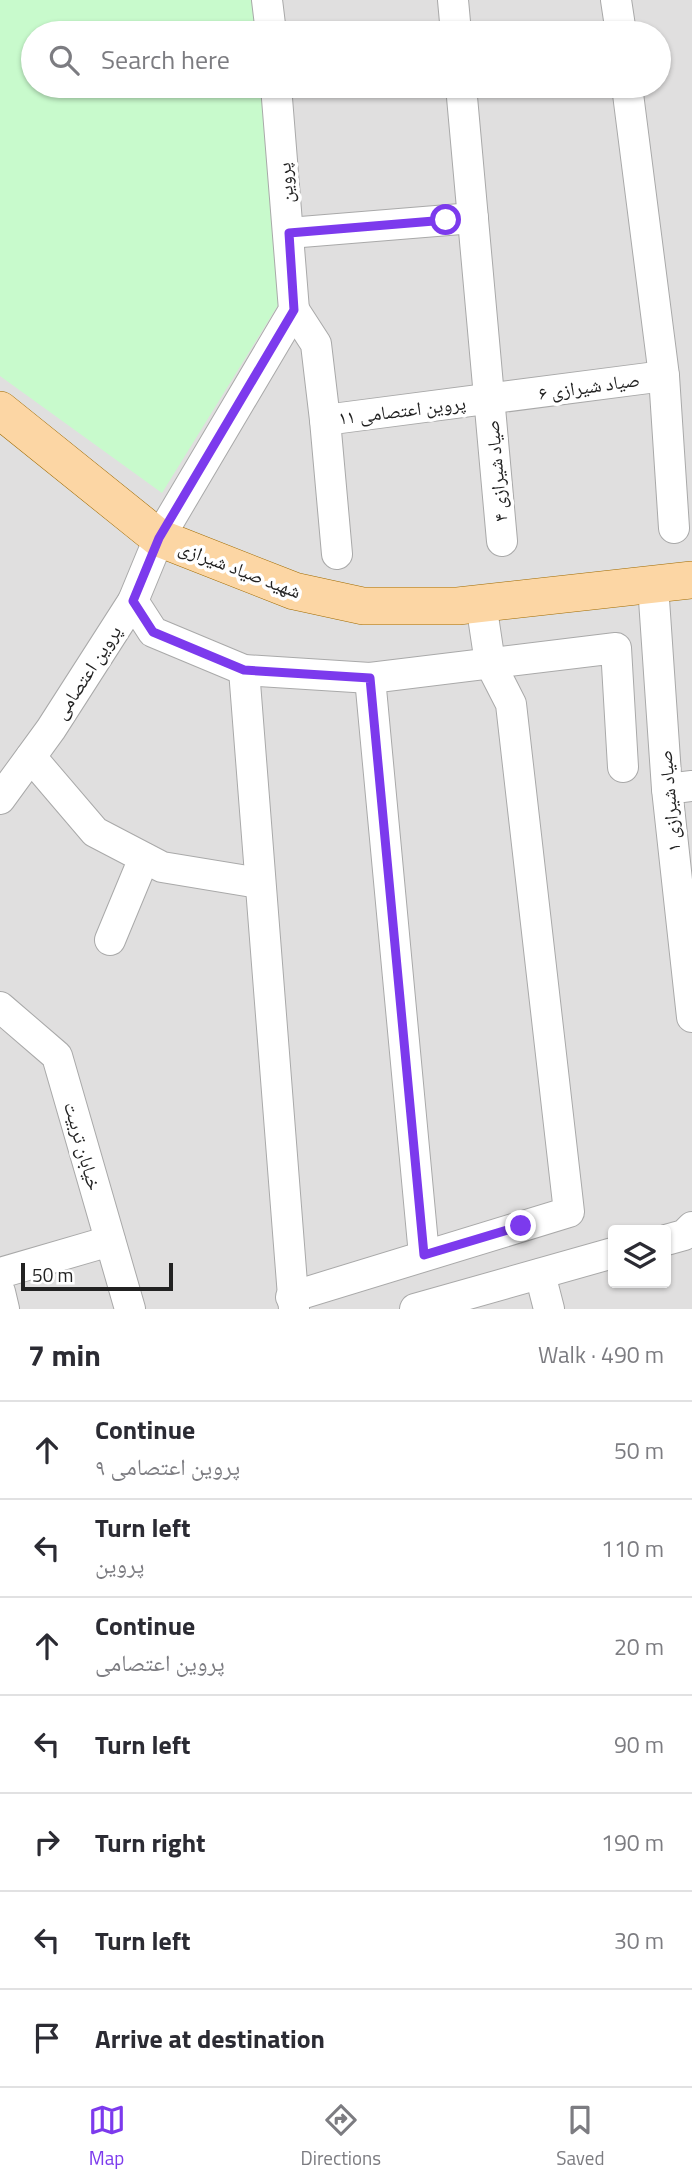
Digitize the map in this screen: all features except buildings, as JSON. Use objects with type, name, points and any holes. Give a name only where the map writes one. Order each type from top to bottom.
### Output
[{"type":"main road","name":"شهید صیاد شیرازی","points":[[0,410],[159,538],[294,591],[363,606],[481,603],[692,580]]},
{"type":"street","points":[[267,0],[270,21]]},
{"type":"street","points":[[453,0],[455,21]]},
{"type":"street","points":[[616,0],[619,21]]},
{"type":"street","name":"پروین","points":[[277,98],[294,310]]},
{"type":"street","name":"صیاد شیرازی ۴","points":[[462,98],[502,541]]},
{"type":"street","points":[[629,98],[664,376]]},
{"type":"street","points":[[289,233],[473,218]]},
{"type":"street","points":[[159,538],[294,310],[316,344],[325,420]]},
{"type":"street","name":"صیاد شیرازی ۶","points":[[489,400],[664,376],[674,528]]},
{"type":"street","name":"پروین اعتصامی ۱۱","points":[[337,554],[325,420],[489,400]]},
{"type":"street","name":"پروین اعتصامی","points":[[0,799],[31,757],[133,601],[159,538]]},
{"type":"street","name":"صیاد شیرازی ۱","points":[[653,585],[679,787],[692,1017]]},
{"type":"street","points":[[133,601],[153,632],[244,670],[370,678],[615,648],[623,767]]},
{"type":"street","points":[[244,670],[292,1303],[424,1255],[569,1212],[512,704],[490,663],[481,603]]},
{"type":"street","points":[[370,678],[424,1255]]},
{"type":"street","points":[[31,757],[95,831],[162,867],[259,883]]},
{"type":"street","points":[[110,940],[144,858]]},
{"type":"street","name":"خیابان تربیت","points":[[0,1007],[57,1056],[130,1309]]},
{"type":"street","points":[[671,1239],[684,1235],[692,1227]]},
{"type":"street","points":[[0,1273],[110,1241]]},
{"type":"street","points":[[415,1309],[458,1303],[540,1274],[608,1254]]},
{"type":"street","points":[[540,1274],[549,1309]]},
{"type":"street","points":[[0,1292],[4,1309]]},
{"type":"shaded area","points":[[0,0],[692,0],[692,1309],[0,1309]]},
{"type":"green space","points":[[0,0],[255,0],[258,21],[21,21],[21,98],[266,98],[288,289],[162,493],[0,376]]},
{"type":"route","points":[[446,220],[289,233],[294,310],[159,538],[133,601],[153,632],[244,670],[370,678],[424,1255],[521,1226]]}]
